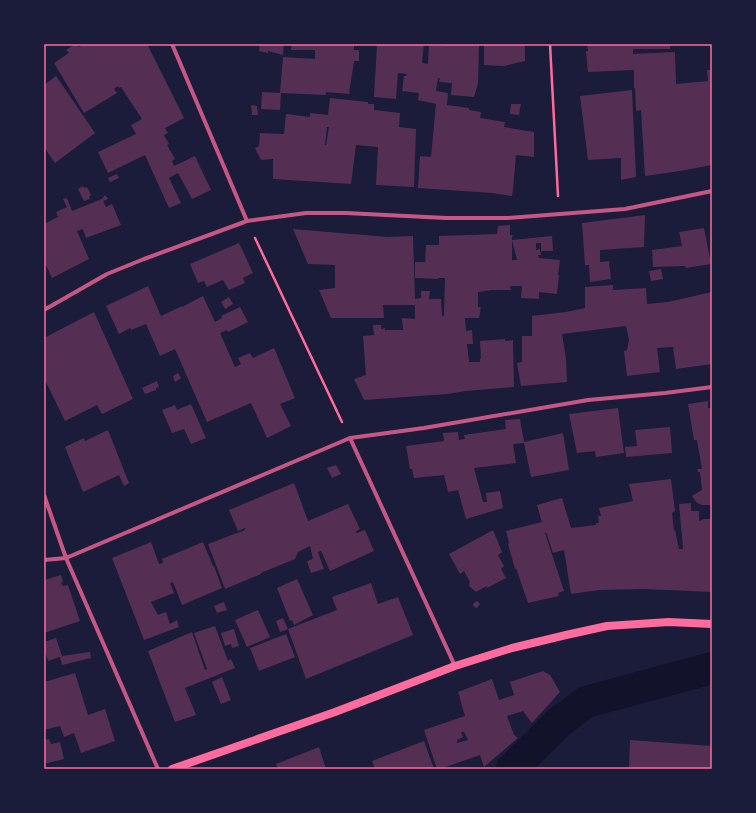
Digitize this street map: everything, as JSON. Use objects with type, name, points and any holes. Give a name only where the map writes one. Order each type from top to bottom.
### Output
[{"type":"main road","points":[[172,769],[335,712],[455,666],[512,648],[566,634],[607,626],[669,622],[712,624]]},
{"type":"street","points":[[172,44],[247,220]]},
{"type":"street","points":[[44,310],[107,274],[247,220],[306,213],[346,213],[446,218],[507,218],[625,209],[712,191]]},
{"type":"street","points":[[44,560],[66,558],[350,438],[424,428],[588,400],[712,387]]},
{"type":"street","points":[[350,438],[455,666]]},
{"type":"street","points":[[44,495],[66,558],[158,769]]},
{"type":"path","points":[[550,44],[559,214]]},
{"type":"path","points":[[247,220],[350,438]]},
{"type":"building","points":[[75,44],[79,47],[84,44],[147,44],[184,118],[165,128],[168,133],[164,135],[169,144],[167,145],[175,159],[172,161],[174,166],[195,156],[211,190],[192,199],[178,173],[169,178],[181,203],[169,208],[145,155],[108,173],[98,152],[136,134],[131,125],[142,119],[121,87],[119,88],[118,86],[114,89],[117,93],[84,113],[54,63],[69,53],[66,50]]},
{"type":"building","points":[[260,44],[284,44],[283,55],[268,51],[268,53],[259,51]]},
{"type":"building","points":[[292,44],[354,44],[354,50],[359,50],[359,61],[354,61],[349,94],[326,92],[326,95],[280,93],[283,57],[315,59],[315,50],[291,50]]},
{"type":"building","points":[[377,44],[424,44],[422,63],[428,64],[429,45],[443,46],[443,44],[479,44],[478,84],[474,97],[451,95],[452,83],[439,82],[440,78],[438,78],[436,91],[448,93],[447,105],[469,108],[469,110],[481,112],[480,118],[505,122],[504,127],[534,132],[534,157],[516,155],[512,196],[492,193],[418,188],[420,156],[431,157],[436,104],[418,100],[419,93],[402,91],[404,76],[407,74],[398,73],[396,99],[374,97]]},
{"type":"building","points":[[484,44],[525,44],[525,61],[504,66],[484,65]]},
{"type":"building","points":[[587,44],[670,44],[670,49],[633,49],[633,54],[675,52],[676,84],[708,81],[707,70],[712,70],[712,165],[645,176],[641,110],[636,111],[634,70],[588,72],[586,51],[588,51]]},
{"type":"building","points":[[56,76],[95,133],[55,163],[44,147],[44,85]]},
{"type":"building","points":[[632,90],[636,177],[621,180],[621,158],[588,160],[580,96]]},
{"type":"building","points":[[262,92],[281,93],[280,110],[261,109]]},
{"type":"building","points":[[330,98],[368,102],[368,104],[374,104],[374,110],[400,113],[399,127],[416,129],[414,187],[376,185],[378,147],[356,145],[351,184],[273,179],[273,159],[261,160],[255,148],[259,146],[260,133],[284,134],[286,114],[310,117],[310,113],[328,115]],"holes":[[[327,127],[329,127],[326,145],[325,145]]]},
{"type":"building","points":[[511,104],[521,104],[519,115],[510,114]]},
{"type":"building","points":[[251,105],[257,106],[258,115],[252,115]]},
{"type":"building","points":[[117,174],[119,178],[110,182],[108,178]]},
{"type":"building","points":[[83,186],[84,188],[87,187],[91,195],[89,197],[90,199],[84,201],[78,189]]},
{"type":"building","points":[[105,195],[108,199],[103,201],[106,207],[112,204],[121,225],[86,238],[83,229],[77,231],[89,259],[52,278],[44,261],[44,224],[58,217],[56,212],[67,207],[63,199],[67,198],[72,211],[102,199]]},
{"type":"building","points":[[645,215],[644,247],[600,250],[600,262],[609,261],[611,279],[590,282],[589,265],[585,265],[582,223]]},
{"type":"building","points":[[510,225],[510,235],[513,235],[512,240],[552,236],[553,251],[541,251],[541,243],[536,243],[536,250],[540,250],[541,255],[538,255],[539,258],[560,260],[557,294],[539,292],[539,299],[521,298],[522,286],[510,286],[511,290],[478,292],[478,307],[481,307],[479,318],[465,318],[466,331],[472,330],[473,344],[467,344],[469,362],[480,362],[480,341],[505,339],[505,341],[513,340],[514,387],[364,400],[354,379],[366,375],[363,336],[374,335],[373,325],[381,325],[381,329],[385,328],[385,330],[403,330],[402,318],[415,319],[415,305],[383,305],[384,318],[331,318],[319,290],[335,288],[335,265],[308,264],[293,229],[388,237],[413,236],[415,299],[421,298],[421,291],[430,291],[429,299],[441,299],[442,316],[444,316],[445,278],[415,278],[415,262],[425,262],[426,245],[439,245],[439,236],[497,234],[498,226]],"holes":[[[512,240],[517,260],[512,260]]]},
{"type":"building","points":[[704,228],[711,264],[686,268],[685,266],[653,267],[652,250],[682,246],[679,232]]},
{"type":"building","points":[[239,243],[253,273],[243,278],[245,283],[229,290],[223,280],[207,287],[204,281],[198,283],[190,264]]},
{"type":"building","points":[[661,269],[663,279],[651,281],[649,271]]},
{"type":"building","points":[[613,285],[613,290],[646,288],[647,304],[668,302],[712,292],[712,364],[676,369],[673,347],[657,348],[660,372],[627,376],[624,351],[627,350],[629,340],[626,326],[562,334],[566,359],[567,382],[521,386],[517,363],[522,362],[522,336],[532,336],[532,316],[585,308],[585,287]]},
{"type":"building","points":[[148,286],[161,316],[203,296],[215,322],[222,318],[221,316],[240,307],[248,322],[228,332],[227,330],[220,333],[235,367],[241,364],[238,358],[250,353],[253,358],[274,348],[295,398],[280,404],[291,426],[267,438],[251,403],[207,422],[175,349],[160,356],[146,324],[131,330],[130,328],[119,334],[106,306]]},
{"type":"building","points":[[229,297],[233,304],[225,309],[221,302]]},
{"type":"building","points":[[94,312],[133,399],[102,414],[97,405],[65,421],[44,378],[44,338]]},
{"type":"building","points":[[178,373],[181,378],[175,382],[173,376]]},
{"type":"building","points":[[157,381],[159,387],[156,388],[156,390],[145,394],[142,388]]},
{"type":"building","points":[[708,401],[708,408],[712,408],[712,504],[702,505],[697,503],[692,496],[702,490],[700,472],[698,472],[697,469],[702,469],[697,440],[694,440],[688,404]]},
{"type":"building","points":[[191,404],[206,438],[191,444],[184,429],[172,433],[162,410],[175,405],[177,410]]},
{"type":"building","points":[[618,408],[624,453],[596,457],[595,451],[577,453],[569,414]]},
{"type":"building","points":[[520,419],[524,442],[563,433],[569,470],[531,477],[524,443],[513,444],[516,463],[474,468],[483,502],[487,502],[486,493],[500,491],[503,508],[466,519],[458,490],[448,492],[444,475],[414,478],[412,469],[410,469],[406,446],[444,441],[443,433],[458,432],[459,440],[465,439],[464,435],[506,429],[505,420]]},
{"type":"building","points":[[670,427],[672,453],[626,457],[625,447],[637,446],[635,430]]},
{"type":"building","points":[[108,430],[129,483],[124,486],[119,475],[83,492],[65,447],[84,438],[85,441]]},
{"type":"building","points":[[336,465],[341,474],[332,478],[327,468]]},
{"type":"building","points":[[671,479],[675,511],[672,513],[674,531],[675,530],[679,549],[683,549],[679,504],[691,503],[691,511],[699,511],[699,521],[704,519],[712,520],[712,592],[644,589],[599,590],[571,594],[564,550],[553,553],[546,532],[545,533],[564,591],[558,593],[559,596],[528,603],[516,568],[515,569],[506,531],[542,522],[537,505],[562,498],[571,528],[596,525],[596,523],[599,523],[598,516],[601,516],[599,508],[633,501],[629,484]]},
{"type":"building","points":[[294,483],[308,521],[348,504],[360,529],[356,531],[357,533],[365,530],[374,551],[330,571],[321,551],[318,552],[324,569],[311,573],[307,561],[313,559],[310,546],[298,552],[295,559],[225,589],[208,544],[245,530],[245,528],[238,531],[229,510]]},
{"type":"building","points":[[493,530],[502,552],[498,555],[504,566],[501,569],[506,578],[476,592],[469,586],[470,582],[464,571],[460,574],[449,554]]},
{"type":"building","points":[[151,542],[159,564],[163,563],[162,559],[203,542],[222,588],[182,605],[173,582],[170,583],[174,593],[151,602],[158,615],[166,612],[170,624],[177,620],[179,627],[144,640],[112,558]]},
{"type":"building","points":[[61,575],[63,582],[61,582],[63,586],[68,585],[80,621],[44,633],[44,580]]},
{"type":"building","points":[[297,579],[313,615],[294,625],[292,620],[290,621],[277,588]]},
{"type":"building","points":[[371,583],[378,604],[398,597],[413,635],[306,679],[288,629],[337,610],[332,597]]},
{"type":"building","points":[[477,601],[480,604],[477,608],[474,607],[473,604]]},
{"type":"building","points":[[224,602],[227,610],[217,613],[214,606]]},
{"type":"building","points":[[258,610],[270,637],[247,647],[235,620]]},
{"type":"building","points":[[283,618],[288,629],[280,632],[276,621]]},
{"type":"building","points":[[215,626],[228,661],[231,659],[235,668],[185,688],[196,715],[175,722],[148,651],[192,632],[205,670],[207,669],[194,633]]},
{"type":"building","points":[[234,629],[239,646],[232,648],[231,644],[225,646],[221,633]]},
{"type":"building","points":[[286,634],[295,657],[259,671],[250,648]]},
{"type":"building","points":[[56,638],[62,656],[90,652],[91,658],[62,665],[60,657],[48,661],[44,648],[44,642]]},
{"type":"building","points":[[543,671],[550,675],[560,692],[532,723],[523,711],[507,716],[514,735],[518,738],[484,767],[480,755],[437,769],[424,730],[465,716],[458,692],[492,679],[499,700],[514,695],[510,682]],"holes":[[[461,732],[464,732],[468,740],[457,743],[457,740],[463,737]]]},
{"type":"building","points":[[75,673],[88,715],[105,709],[115,741],[81,753],[74,733],[64,737],[60,726],[44,730],[44,682]]},
{"type":"building","points":[[222,677],[231,700],[221,704],[212,682]]},
{"type":"building","points":[[49,739],[51,744],[60,742],[64,759],[44,764],[44,740]]},
{"type":"building","points":[[630,740],[712,746],[712,769],[629,769]]},
{"type":"building","points":[[424,741],[434,769],[375,769],[372,761]]},
{"type":"building","points":[[319,747],[326,769],[278,769],[276,764]]},
{"type":"waterway","points":[[512,769],[558,723],[586,702],[712,668]]}]
